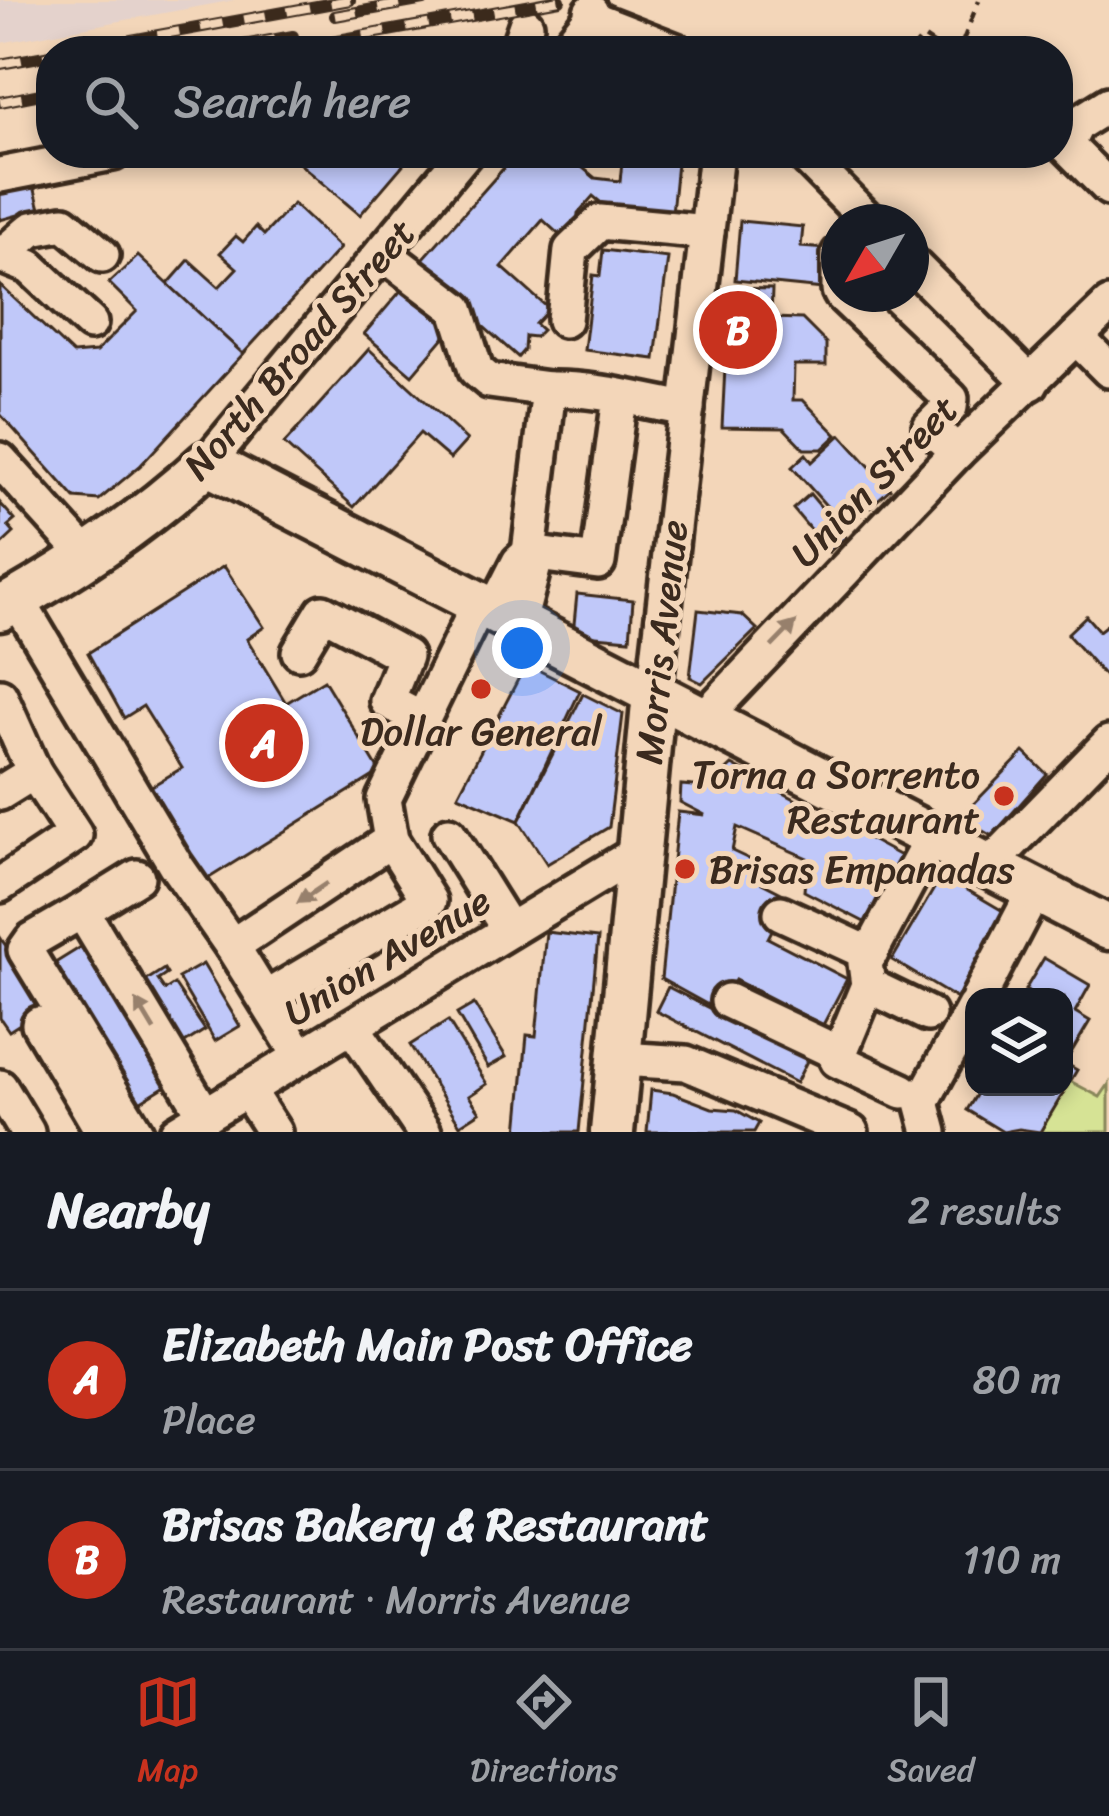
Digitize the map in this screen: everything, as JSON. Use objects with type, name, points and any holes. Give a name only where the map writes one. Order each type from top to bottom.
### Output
[{"type":"main road","name":"North Broad Street","points":[[9,604],[167,500],[207,463]]},
{"type":"main road","points":[[207,463],[1109,928]]},
{"type":"main road","name":"Morris Avenue","points":[[613,1132],[653,694]]},
{"type":"street","points":[[575,36],[591,15],[641,36]]},
{"type":"street","points":[[1073,132],[1077,124],[1109,104]]},
{"type":"street","points":[[1073,152],[1109,188]]},
{"type":"street","points":[[0,176],[39,168]]},
{"type":"street","name":"North Broad Street","points":[[207,463],[453,168]]},
{"type":"street","name":"Morris Avenue","points":[[653,694],[714,168]]},
{"type":"street","points":[[816,168],[848,204]]},
{"type":"street","points":[[564,320],[571,250],[600,222],[707,232]]},
{"type":"street","points":[[90,323],[30,267],[1,255],[32,229],[64,223],[102,255]]},
{"type":"street","points":[[383,253],[457,309],[476,370],[489,381],[573,388],[687,409]]},
{"type":"street","points":[[929,281],[1031,383]]},
{"type":"street","name":"Union Street","points":[[703,719],[957,452],[1109,305]]},
{"type":"street","points":[[861,312],[951,399],[950,407],[930,427],[957,452]]},
{"type":"street","points":[[1076,337],[1109,370]]},
{"type":"street","points":[[266,998],[429,901],[392,840],[384,799],[421,719],[496,615],[519,562],[529,553],[549,389]]},
{"type":"street","points":[[529,553],[598,562],[620,397]]},
{"type":"street","points":[[0,460],[87,556]]},
{"type":"street","points":[[9,604],[301,1057]]},
{"type":"street","points":[[299,652],[323,612],[405,656],[387,701],[421,719]]},
{"type":"street","points":[[0,696],[34,772],[75,835],[0,884]]},
{"type":"street","points":[[988,866],[1109,743]]},
{"type":"street","points":[[0,793],[34,772]]},
{"type":"street","points":[[449,834],[509,930]]},
{"type":"street","points":[[903,1091],[837,1060],[867,967],[932,837]]},
{"type":"street","points":[[232,946],[392,840]]},
{"type":"street","name":"Union Avenue","points":[[191,1124],[640,851]]},
{"type":"street","points":[[136,877],[32,940],[25,950],[136,1132]]},
{"type":"street","points":[[984,988],[1035,890]]},
{"type":"street","points":[[82,910],[191,1124]]},
{"type":"street","points":[[781,914],[867,967],[928,1014]]},
{"type":"street","points":[[728,1001],[840,1054]]},
{"type":"street","points":[[929,1132],[922,1102],[965,1023]]},
{"type":"street","points":[[39,1024],[103,1132]]},
{"type":"street","points":[[352,1026],[424,1132]]},
{"type":"street","points":[[620,1059],[686,1063],[851,1132]]},
{"type":"street","points":[[0,1087],[27,1132]]},
{"type":"street","points":[[247,1090],[274,1132]]},
{"type":"path","points":[[965,36],[979,0]]},
{"type":"shaded area","points":[[0,0],[235,0],[36,36],[0,43]]},
{"type":"green space","points":[[1073,1083],[1100,1097],[1109,1084],[1109,1132],[1040,1132],[1061,1096],[1073,1096]]},
{"type":"building","points":[[305,168],[400,168],[360,215]]},
{"type":"building","points":[[504,168],[583,168],[595,178],[620,181],[621,168],[676,168],[672,213],[605,206],[593,196],[565,240],[543,220],[502,267],[549,309],[535,324],[542,330],[535,337],[525,336],[518,357],[416,267]]},
{"type":"building","points":[[34,186],[40,209],[0,220],[0,194]]},
{"type":"building","points":[[293,204],[340,248],[243,354],[168,284],[189,260],[219,287],[237,268],[220,253],[236,236],[243,242],[256,227],[264,235]]},
{"type":"building","points":[[740,221],[803,227],[801,247],[821,248],[821,289],[735,280]]},
{"type":"building","points":[[603,250],[668,258],[655,359],[584,350],[593,275],[600,276]]},
{"type":"building","points":[[138,256],[243,354],[140,466],[99,500],[75,498],[0,414],[0,285],[73,354],[96,352],[137,311],[109,283]]},
{"type":"building","points":[[409,281],[457,322],[412,375],[364,334]]},
{"type":"building","points":[[729,288],[772,289],[771,318],[802,319],[826,343],[826,365],[794,365],[793,400],[803,400],[837,435],[822,449],[804,449],[784,428],[722,427]]},
{"type":"building","points":[[369,349],[467,440],[450,459],[420,433],[354,507],[284,444]]},
{"type":"building","points":[[841,435],[890,489],[846,528],[792,467],[806,454],[812,462]]},
{"type":"building","points":[[810,494],[846,537],[829,552],[793,509]]},
{"type":"building","points":[[0,503],[15,520],[8,526],[14,533],[0,546]]},
{"type":"building","points":[[224,566],[264,627],[247,639],[286,703],[324,680],[380,772],[201,883],[145,790],[182,768],[143,706],[124,718],[88,653]]},
{"type":"building","points":[[577,594],[633,600],[630,639],[573,634]]},
{"type":"building","points":[[698,610],[742,615],[757,629],[702,683],[690,677]]},
{"type":"building","points":[[1086,616],[1099,631],[1109,623],[1109,681],[1067,634]]},
{"type":"building","points":[[526,664],[580,691],[519,821],[458,795]]},
{"type":"building","points":[[583,694],[623,714],[609,827],[547,864],[519,821]]},
{"type":"building","name":"Torna a Sorrento Restaurant","points":[[1024,752],[1047,774],[992,836],[960,818]]},
{"type":"building","points":[[732,765],[906,859],[872,926],[804,891],[807,858],[737,827],[732,851],[768,868],[762,883],[789,897],[768,938],[847,979],[823,1025],[735,980],[719,1011],[661,979],[678,812],[705,815],[680,802],[681,785],[728,789],[717,779]]},
{"type":"building","points":[[942,875],[1008,914],[957,999],[892,960]]},
{"type":"building","points":[[546,932],[598,938],[579,1132],[518,1132],[527,1035],[536,1036]]},
{"type":"building","points":[[0,937],[46,1007],[9,1031],[0,1018]]},
{"type":"building","points":[[89,942],[175,1080],[125,1111],[39,973]]},
{"type":"building","points":[[1044,958],[1090,985],[1075,1012],[1090,1021],[1073,1050],[1073,988],[1026,988]]},
{"type":"building","points":[[203,964],[240,1026],[215,1041],[178,978]]},
{"type":"building","points":[[164,969],[167,974],[158,980],[165,990],[174,984],[205,1030],[180,1046],[139,985]]},
{"type":"building","points":[[668,987],[808,1059],[796,1083],[656,1011]]},
{"type":"building","points":[[474,1004],[506,1057],[488,1067],[457,1014]]},
{"type":"building","points":[[448,1021],[487,1084],[469,1096],[480,1112],[460,1125],[410,1045]]},
{"type":"building","points":[[651,1090],[736,1110],[759,1123],[754,1132],[647,1132]]},
{"type":"building","points":[[976,1096],[1061,1096],[1040,1132],[1003,1132],[967,1110]]},
{"type":"railway","points":[[153,36],[350,0]]},
{"type":"railway","points":[[335,16],[424,0]]},
{"type":"railway","points":[[360,36],[560,0]]},
{"type":"railway","points":[[0,64],[36,58]]},
{"type":"railway","points":[[0,102],[36,95]]},
{"type":"place","name":"Brisas Bakery & Restaurant","points":[[738,330]]},
{"type":"place","name":"Dollar General","points":[[481,689]]},
{"type":"place","name":"Elizabeth Main Post Office","points":[[264,743]]},
{"type":"place","name":"Torna a Sorrento Restaurant","points":[[1004,796]]},
{"type":"place","name":"Brisas Empanadas","points":[[685,869]]}]
